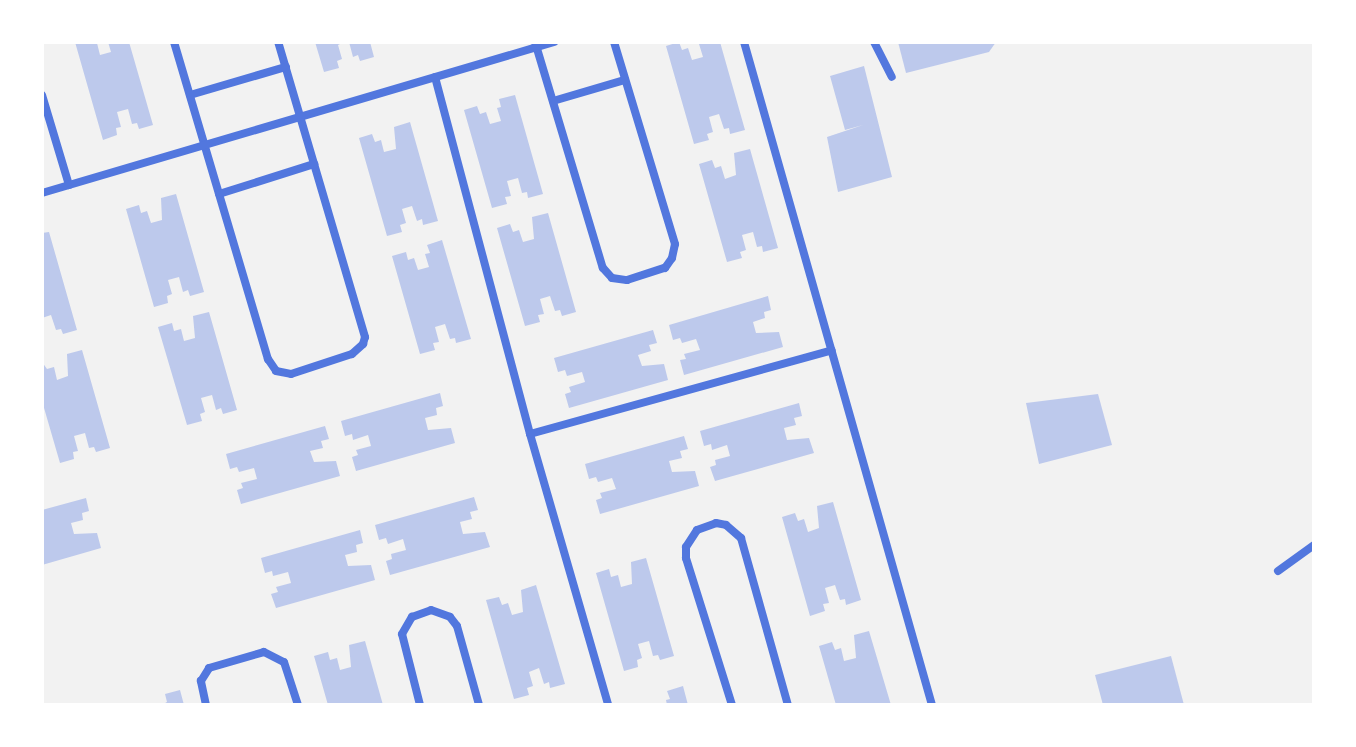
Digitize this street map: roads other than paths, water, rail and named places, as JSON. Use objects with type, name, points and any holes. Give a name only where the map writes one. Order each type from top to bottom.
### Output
[{"type":"street","points":[[174,42],[268,359],[283,374],[352,354],[365,337],[278,42]]},
{"type":"street","points":[[42,193],[300,119],[536,44],[554,42]]},
{"type":"street","points":[[536,44],[603,268],[612,278],[627,280],[665,268],[672,258],[675,244],[614,42]]},
{"type":"street","points":[[744,42],[932,705]]},
{"type":"street","points":[[874,42],[892,77]]},
{"type":"street","points":[[190,95],[286,67]]},
{"type":"street","points":[[435,77],[530,434],[608,705]]},
{"type":"street","points":[[553,101],[625,80]]},
{"type":"street","points":[[42,95],[69,185]]},
{"type":"street","points":[[219,194],[314,164]]},
{"type":"street","points":[[530,434],[832,350]]},
{"type":"street","points":[[732,705],[686,558],[686,547],[697,530],[716,523],[726,525],[741,538],[788,705]]},
{"type":"street","points":[[1278,571],[1314,545]]},
{"type":"street","points":[[420,705],[402,634],[412,617],[431,610],[450,617],[457,626],[479,705]]},
{"type":"street","points":[[206,705],[201,681],[209,668],[264,652],[284,662],[298,705]]}]
